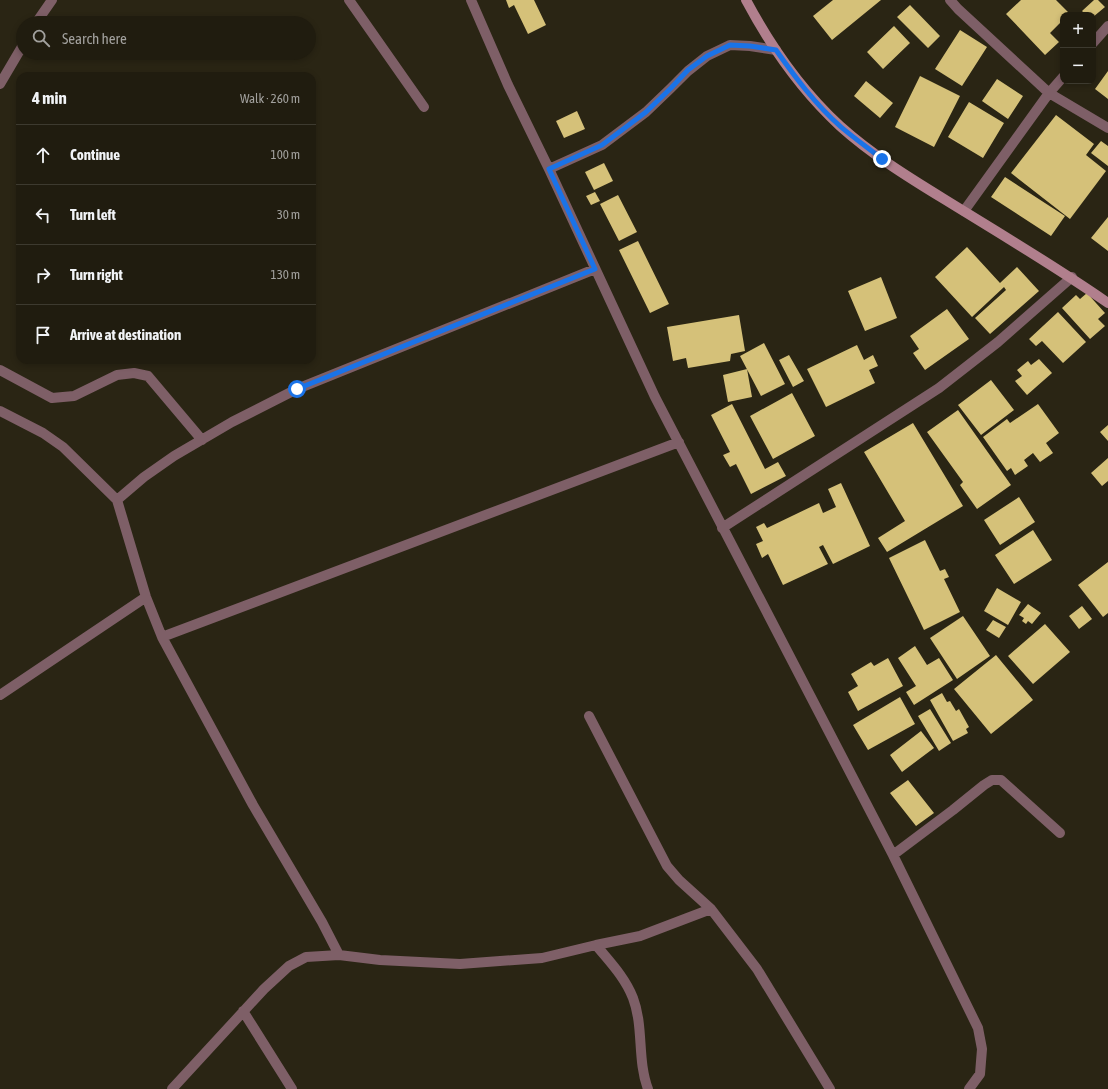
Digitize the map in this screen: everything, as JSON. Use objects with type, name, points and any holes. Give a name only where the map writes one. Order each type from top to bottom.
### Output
[{"type":"street","points":[[41,16],[52,0]]},
{"type":"street","points":[[349,0],[424,107]]},
{"type":"street","points":[[471,0],[508,85],[549,169],[655,397],[893,855],[978,1028],[982,1049],[980,1074],[969,1089]]},
{"type":"street","points":[[746,0],[763,32],[791,72],[817,103],[841,126],[882,159],[1072,277],[1108,303]]},
{"type":"street","points":[[950,0],[958,10],[1049,93],[1108,128]]},
{"type":"street","points":[[1096,40],[1108,26]]},
{"type":"street","points":[[549,169],[602,145],[646,112],[688,70],[707,56],[730,45],[776,50]]},
{"type":"street","points":[[0,84],[16,57]]},
{"type":"street","points":[[964,211],[1049,93],[1060,80]]},
{"type":"street","points":[[117,500],[144,477],[174,456],[232,422],[297,389],[595,269]]},
{"type":"street","points":[[722,528],[939,388],[998,342],[1072,277]]},
{"type":"street","points":[[0,370],[52,398],[74,396],[117,375],[134,373],[148,376],[202,440]]},
{"type":"street","points":[[0,411],[43,433],[63,447],[117,500],[146,597],[162,637],[253,805],[322,922],[339,955]]},
{"type":"street","points":[[162,637],[679,442]]},
{"type":"street","points":[[0,695],[146,597]]},
{"type":"street","points":[[589,716],[667,866],[679,880],[711,909],[757,969],[830,1089]]},
{"type":"street","points":[[893,855],[992,780],[1001,780],[1060,833]]},
{"type":"street","points":[[172,1089],[243,1011],[289,966],[306,957],[339,955],[380,960],[460,964],[542,958],[640,936],[711,909]]},
{"type":"street","points":[[596,945],[624,980],[633,998],[639,1027],[644,1079],[648,1089]]},
{"type":"street","points":[[243,1011],[292,1089]]},
{"type":"building","points":[[506,0],[534,0],[546,25],[528,34],[514,5],[509,8]]},
{"type":"building","points":[[833,0],[881,0],[832,40],[813,16]]},
{"type":"building","points":[[1021,0],[1056,0],[1068,12],[1060,12],[1060,23],[1050,33],[1059,42],[1045,55],[1006,14]]},
{"type":"building","points":[[1094,0],[1098,0],[1105,7],[1096,14],[1096,12],[1082,11]]},
{"type":"building","points":[[910,5],[940,36],[928,48],[897,17]]},
{"type":"building","points":[[894,26],[910,43],[883,69],[867,52]]},
{"type":"building","points":[[960,30],[987,47],[962,86],[935,69]]},
{"type":"building","points":[[1108,71],[1108,99],[1095,89]]},
{"type":"building","points":[[920,76],[960,96],[934,147],[895,127]]},
{"type":"building","points":[[997,79],[1023,96],[1008,119],[982,101]]},
{"type":"building","points":[[866,81],[893,103],[880,118],[854,96]]},
{"type":"building","points":[[969,102],[1004,123],[983,158],[948,137]]},
{"type":"building","points":[[577,111],[585,129],[564,138],[556,121]]},
{"type":"building","points":[[1056,115],[1094,144],[1086,155],[1106,171],[1070,219],[1011,173]]},
{"type":"building","points":[[1101,141],[1108,146],[1108,166],[1091,153]]},
{"type":"building","points":[[604,163],[613,181],[594,190],[585,172]]},
{"type":"building","points":[[1005,177],[1065,216],[1051,236],[991,197]]},
{"type":"building","points":[[595,192],[600,201],[591,205],[586,196]]},
{"type":"building","points":[[618,195],[637,232],[619,241],[600,204]]},
{"type":"building","points":[[1108,217],[1108,251],[1091,238]]},
{"type":"building","points":[[638,241],[669,304],[650,313],[619,250]]},
{"type":"building","points":[[967,247],[1000,283],[1017,267],[1039,291],[990,334],[975,318],[1006,290],[1004,287],[972,317],[935,277]]},
{"type":"building","points":[[881,277],[897,318],[865,331],[848,291]]},
{"type":"building","points":[[1087,293],[1105,313],[1098,319],[1105,326],[1090,339],[1062,308],[1076,295],[1080,299]]},
{"type":"building","points":[[947,309],[969,339],[925,370],[913,353],[919,349],[910,336]]},
{"type":"building","points":[[1058,312],[1086,342],[1063,363],[1042,341],[1036,346],[1029,339]]},
{"type":"building","points":[[739,315],[745,351],[731,354],[730,361],[688,368],[686,358],[673,361],[667,327]]},
{"type":"building","points":[[764,343],[785,384],[761,396],[740,356]]},
{"type":"building","points":[[857,345],[864,360],[873,355],[878,366],[869,370],[875,383],[826,407],[807,369]]},
{"type":"building","points":[[789,355],[804,381],[793,387],[779,360]]},
{"type":"building","points":[[1039,359],[1052,373],[1027,395],[1015,381],[1022,376],[1017,370],[1028,361],[1031,365]]},
{"type":"building","points":[[747,369],[752,397],[728,402],[723,375]]},
{"type":"building","points":[[991,380],[1014,410],[981,435],[958,405]]},
{"type":"building","points":[[792,393],[815,436],[773,459],[750,416]]},
{"type":"building","points":[[732,404],[765,469],[778,462],[786,476],[751,494],[736,464],[730,467],[723,455],[730,452],[711,415]]},
{"type":"building","points":[[1038,404],[1059,433],[1046,443],[1053,453],[1040,462],[1033,453],[1024,460],[1028,466],[1015,475],[1011,468],[1007,471],[983,437],[1007,419],[1010,423]]},
{"type":"building","points":[[958,410],[1011,485],[977,509],[960,485],[963,482],[927,432]]},
{"type":"building","points":[[913,423],[963,506],[887,552],[878,538],[905,521],[864,452]]},
{"type":"building","points":[[1108,425],[1108,441],[1100,432]]},
{"type":"building","points":[[1108,458],[1108,481],[1102,486],[1091,473]]},
{"type":"building","points":[[841,483],[870,546],[833,564],[823,545],[819,547],[828,564],[783,585],[768,554],[762,558],[756,544],[763,541],[756,527],[764,523],[767,528],[819,503],[823,513],[836,507],[828,489]]},
{"type":"building","points":[[1019,497],[1035,522],[1000,545],[984,520]]},
{"type":"building","points":[[1033,530],[1052,560],[1014,584],[995,555]]},
{"type":"building","points":[[925,540],[940,571],[945,569],[949,577],[944,579],[960,612],[924,630],[889,558]]},
{"type":"building","points":[[1108,562],[1108,613],[1103,617],[1078,585]]},
{"type":"building","points":[[997,588],[1021,602],[1008,625],[984,611]]},
{"type":"building","points":[[1028,604],[1041,613],[1032,624],[1028,621],[1026,624],[1022,621],[1024,618],[1019,615]]},
{"type":"building","points":[[1082,606],[1092,619],[1079,629],[1069,616]]},
{"type":"building","points":[[963,616],[990,656],[957,679],[930,638]]},
{"type":"building","points":[[993,620],[1006,627],[999,638],[986,630]]},
{"type":"building","points":[[1045,624],[1070,652],[1033,684],[1008,656]]},
{"type":"building","points":[[915,646],[927,665],[939,658],[953,680],[914,705],[906,692],[916,686],[898,658]]},
{"type":"building","points":[[996,655],[1033,700],[991,734],[954,689]]},
{"type":"building","points":[[888,658],[903,686],[858,711],[848,692],[858,686],[851,674],[871,662],[874,666]]},
{"type":"building","points":[[942,693],[947,702],[950,701],[956,711],[959,709],[969,727],[966,729],[968,733],[953,741],[930,700]]},
{"type":"building","points":[[900,697],[915,724],[868,750],[853,725]]},
{"type":"building","points":[[930,709],[951,743],[939,751],[918,716]]},
{"type":"building","points":[[921,731],[934,748],[902,772],[890,755]]},
{"type":"building","points":[[908,780],[934,813],[916,826],[890,793]]},
{"type":"route","points":[[297,389],[595,269],[549,169],[602,145],[646,112],[688,70],[707,56],[730,45],[776,50],[791,72],[817,103],[841,126],[882,159]]}]
